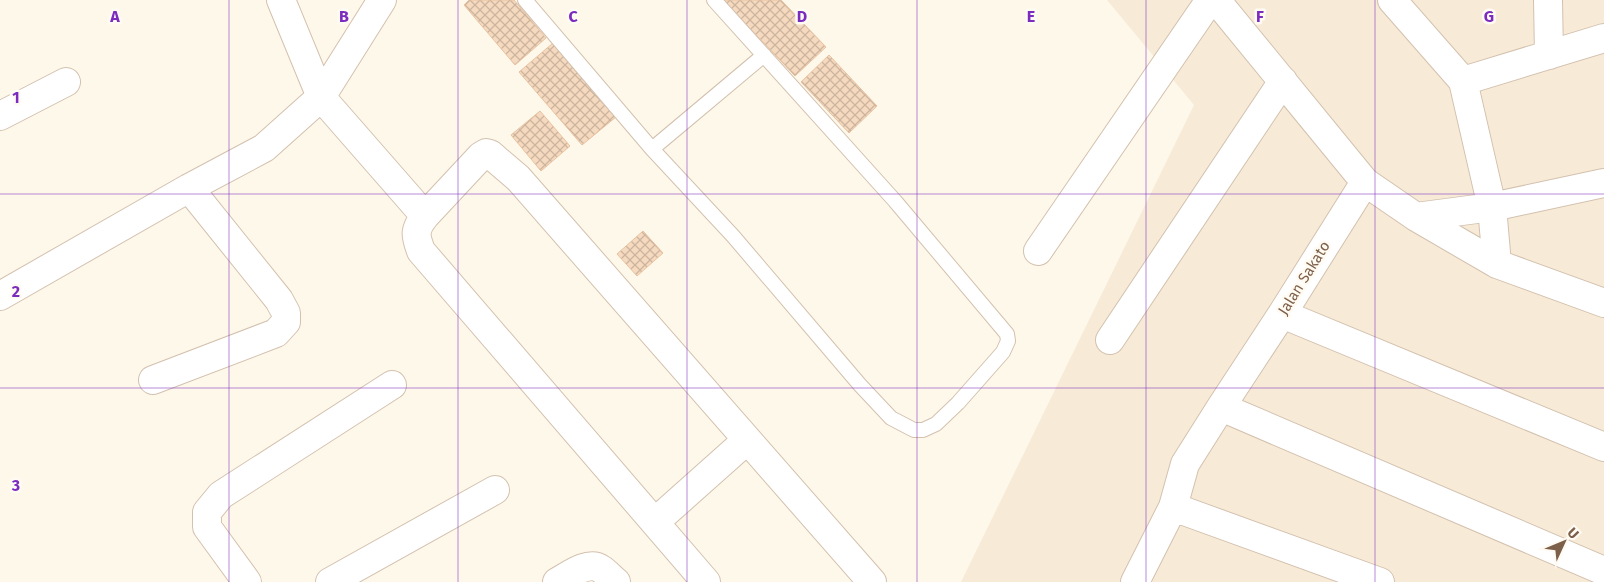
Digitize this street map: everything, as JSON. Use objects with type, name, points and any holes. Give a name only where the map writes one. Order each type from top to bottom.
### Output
[{"type":"street","points":[[281,0],[321,96],[425,216]]},
{"type":"street","points":[[0,296],[189,188],[264,148],[321,96],[382,0]]},
{"type":"street","points":[[1038,251],[1210,0]]},
{"type":"street","points":[[1216,0],[1365,182],[1416,217],[1497,264],[1604,303]]},
{"type":"street","points":[[1392,0],[1415,13],[1463,81],[1492,207],[1497,264]]},
{"type":"street","points":[[1548,0],[1549,55]]},
{"type":"street","points":[[1463,81],[1604,38]]},
{"type":"street","points":[[1110,340],[1283,81]]},
{"type":"street","points":[[0,116],[66,82]]},
{"type":"street","points":[[706,582],[421,251],[416,230],[425,216],[481,156],[486,153],[490,154],[518,178],[872,582]]},
{"type":"street","name":"Jalan Sakato","points":[[1135,582],[1173,507],[1186,464],[1221,406],[1282,314],[1365,182]]},
{"type":"street","points":[[1416,217],[1492,207],[1604,183]]},
{"type":"street","points":[[153,380],[276,332],[286,322],[286,312],[279,300],[189,188]]},
{"type":"street","points":[[1282,314],[1604,447]]},
{"type":"street","points":[[247,582],[207,527],[207,512],[213,503],[221,495],[392,385]]},
{"type":"street","points":[[1221,406],[1604,571]]},
{"type":"street","points":[[655,522],[747,440]]},
{"type":"street","points":[[335,581],[495,490]]},
{"type":"street","points":[[1173,507],[1380,582]]},
{"type":"street","points":[[557,582],[579,570],[594,566],[601,568],[616,582]]},
{"type":"lane","points":[[525,0],[652,149],[733,236],[860,385],[891,418],[914,430],[923,430],[936,424],[958,403],[1003,352],[1008,341],[1007,334],[896,201],[714,0]]},
{"type":"lane","points":[[652,149],[764,55]]},
{"type":"shaded area","points":[[1107,0],[1604,0],[1604,582],[961,582],[1194,105]]},
{"type":"building","points":[[469,0],[514,0],[546,38],[515,65],[464,5]]},
{"type":"building","points":[[723,0],[781,0],[826,47],[795,76]]},
{"type":"building","points":[[553,43],[616,117],[582,145],[519,72]]},
{"type":"building","points":[[829,55],[877,106],[849,133],[801,82]]},
{"type":"building","points":[[540,111],[570,146],[541,171],[511,135]]},
{"type":"building","points":[[643,231],[663,253],[637,276],[617,254]]}]
